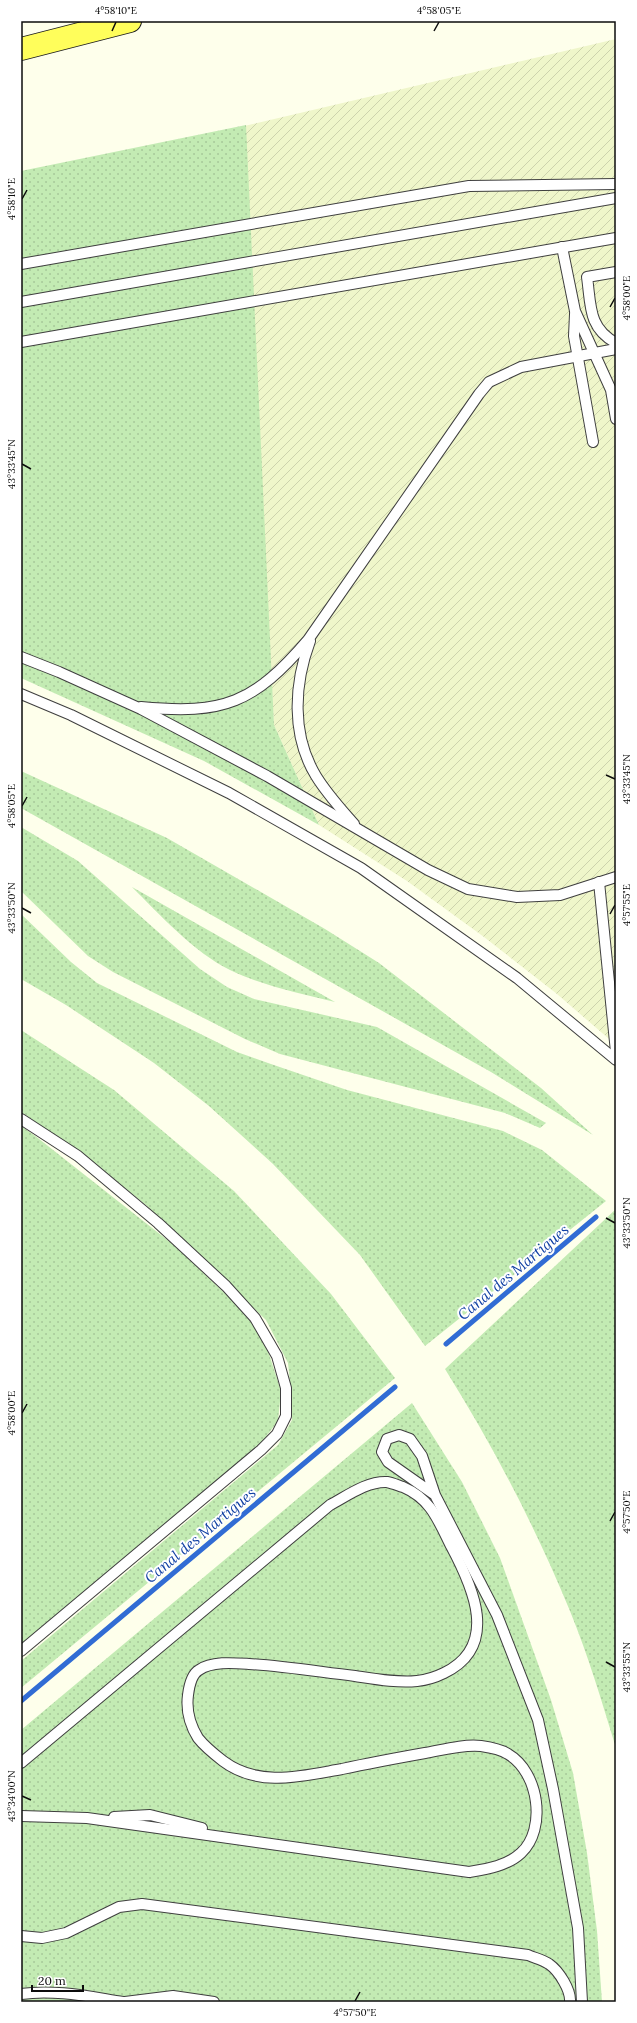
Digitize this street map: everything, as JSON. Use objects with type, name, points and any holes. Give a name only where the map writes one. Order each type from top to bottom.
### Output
[{"type":"main road","points":[[21,49],[130,21]]},
{"type":"lane","points":[[21,264],[469,186],[616,184]]},
{"type":"lane","points":[[21,302],[616,198]]},
{"type":"lane","points":[[21,342],[616,238]]},
{"type":"lane","points":[[562,247],[575,310],[611,390],[616,419]]},
{"type":"lane","points":[[616,272],[587,277],[592,319],[599,331],[616,343]]},
{"type":"lane","points":[[575,310],[574,336],[593,442]]},
{"type":"lane","points":[[135,707],[185,710],[208,709],[248,695],[266,682],[287,664],[314,631],[479,394],[489,382],[521,367],[616,349]]},
{"type":"lane","points":[[314,631],[304,656],[299,680],[296,704],[299,727],[304,748],[315,775],[329,796],[361,831]]},
{"type":"lane","points":[[21,657],[59,672],[135,707],[267,776],[428,870],[468,889],[517,897],[560,895],[616,877]]},
{"type":"lane","points":[[21,694],[71,715],[229,793],[361,868],[517,978],[616,1060]]},
{"type":"lane","points":[[599,882],[616,1052]]},
{"type":"lane","points":[[21,1119],[78,1156],[158,1223],[226,1286],[255,1318],[277,1356],[286,1388],[286,1416],[277,1434],[261,1450],[21,1651]]},
{"type":"lane","points":[[435,1496],[388,1462],[382,1452],[387,1439],[399,1435],[410,1439],[422,1456],[435,1496],[497,1615],[538,1720],[553,1789],[578,1928],[582,2002]]},
{"type":"lane","points":[[21,1763],[330,1505],[366,1486],[378,1483],[391,1483],[412,1491],[431,1506],[466,1572],[476,1601],[478,1615],[475,1639],[463,1660],[452,1669],[438,1676],[417,1681],[379,1679],[272,1665],[231,1663],[213,1665],[199,1670],[193,1677],[188,1694],[187,1707],[189,1718],[198,1736],[209,1751],[230,1766],[248,1775],[266,1778],[303,1776],[450,1748],[480,1746],[508,1754],[524,1770],[534,1786],[537,1816],[532,1838],[520,1854],[496,1868],[469,1872],[87,1818],[21,1816]]},
{"type":"lane","points":[[21,1936],[42,1938],[66,1933],[119,1907],[142,1904],[528,1955],[549,1964],[563,1980],[570,1996],[570,2002]]},
{"type":"lane","points":[[21,1994],[36,1992],[75,1994],[124,2002],[173,1996],[214,2002]]},
{"type":"green space","points":[[616,39],[616,1045],[557,994],[484,937],[407,881],[319,825],[274,725],[240,127]]},
{"type":"green space","points":[[246,125],[274,725],[319,825],[204,761],[21,678],[21,171]]},
{"type":"green space","points":[[21,771],[167,838],[325,929],[379,963],[541,1088],[593,1135],[491,1072],[21,808]]},
{"type":"green space","points":[[21,827],[78,861],[200,969],[227,987],[254,999],[377,1027],[546,1123],[540,1128],[505,1113],[280,1054],[245,1039],[113,972],[88,956],[21,891]]},
{"type":"green space","points":[[132,887],[335,1002],[281,989],[243,976],[217,963],[178,932]]},
{"type":"green space","points":[[21,914],[71,962],[97,983],[237,1052],[347,1090],[503,1131],[542,1150],[606,1201],[425,1346],[360,1255],[273,1164],[209,1106],[154,1063],[66,1005],[21,979]]},
{"type":"green space","points":[[21,1030],[114,1090],[234,1191],[331,1294],[395,1378],[21,1688],[21,1661],[278,1445],[292,1420],[292,1403],[288,1363],[266,1320],[146,1205],[80,1152],[21,1112]]},
{"type":"green space","points":[[21,1126],[175,1246],[234,1302],[253,1324],[267,1348],[281,1391],[278,1421],[261,1443],[21,1644]]},
{"type":"green space","points":[[616,1209],[616,1748],[583,1644],[557,1579],[528,1517],[480,1427],[445,1369]]},
{"type":"green space","points":[[412,1403],[462,1482],[500,1558],[551,1700],[573,1773],[587,1853],[597,1931],[602,2002],[21,2002],[21,1730]]},
{"type":"waterway","name":"Canal des Martigues","points":[[446,1344],[596,1217]]},
{"type":"waterway","name":"Canal des Martigues","points":[[21,1701],[395,1387]]}]
